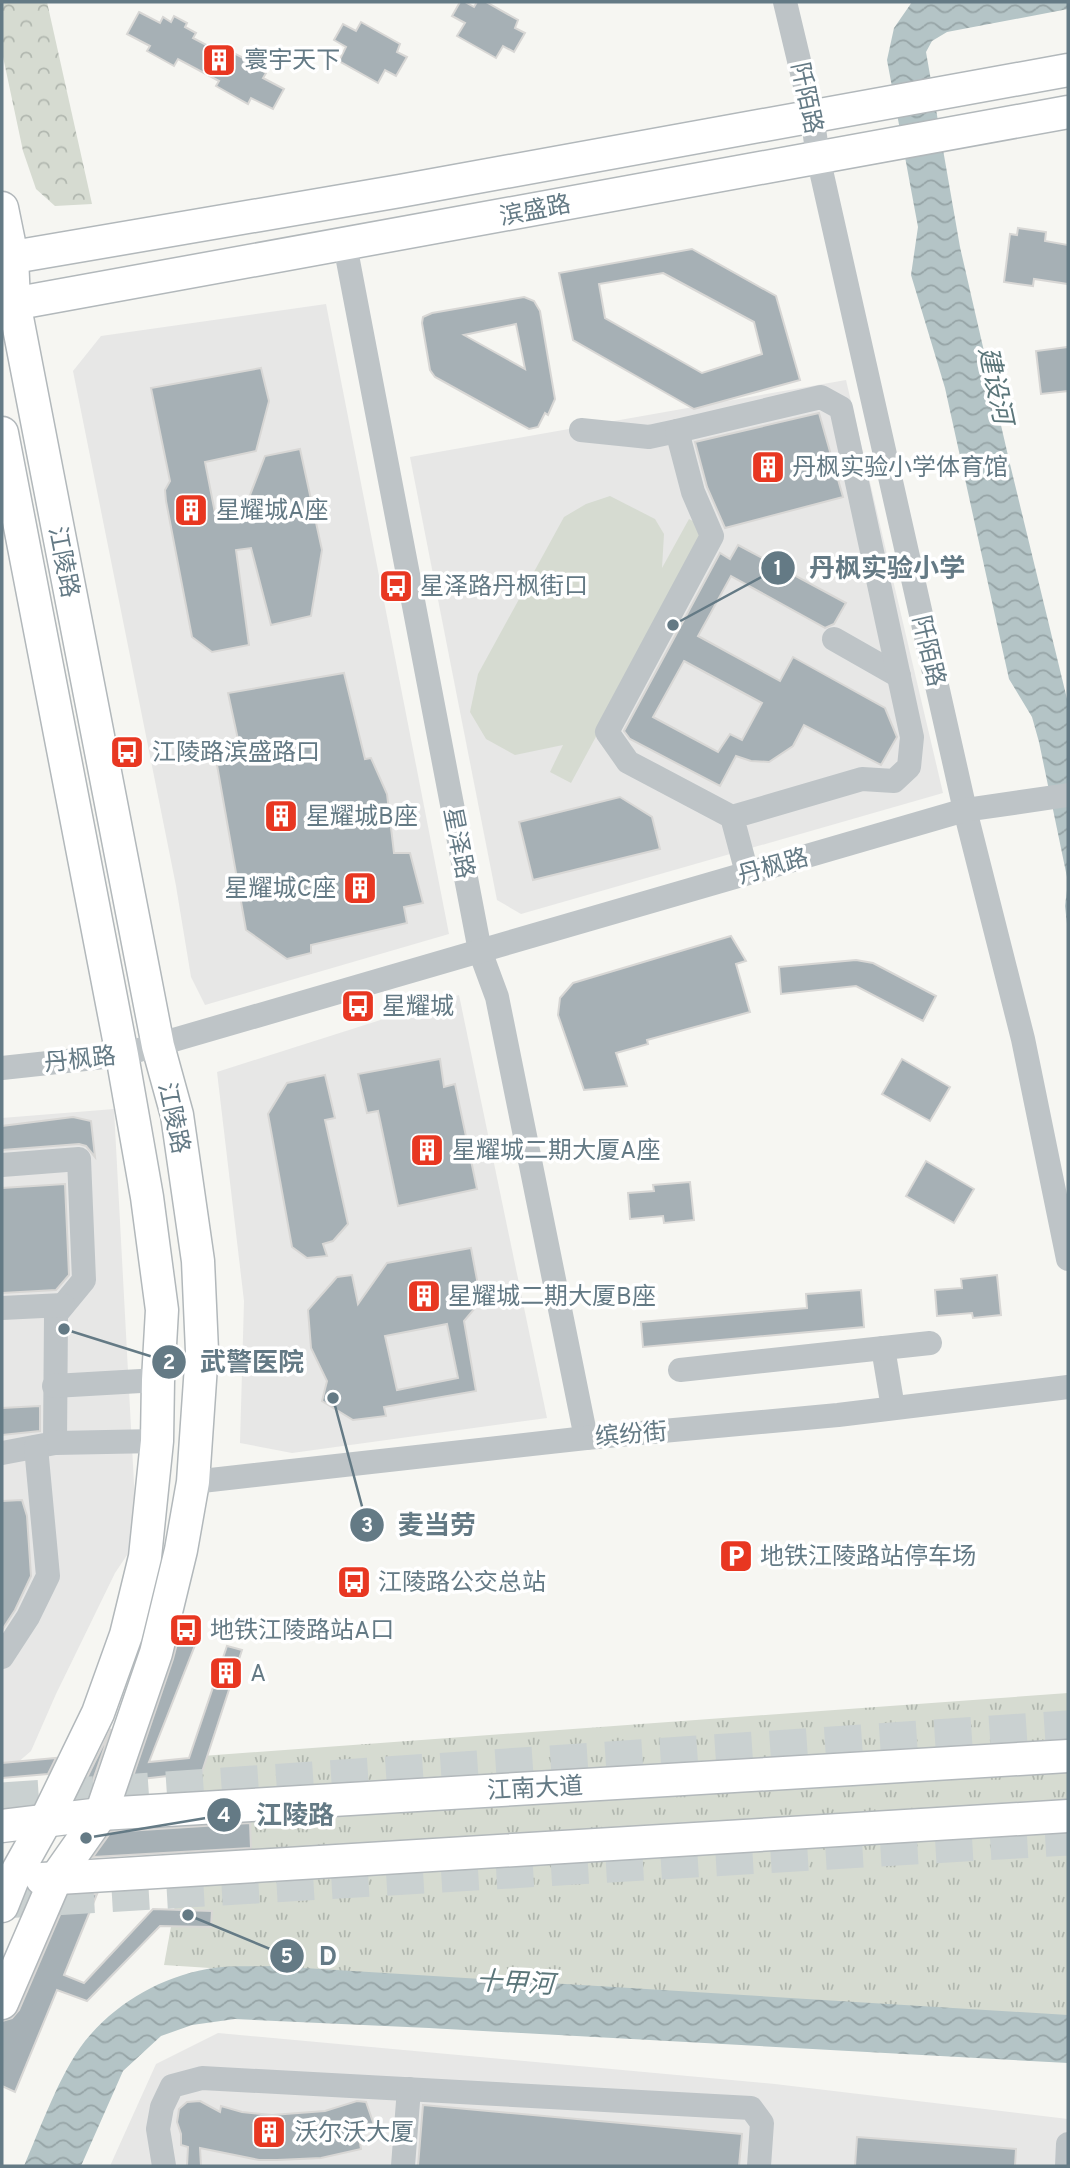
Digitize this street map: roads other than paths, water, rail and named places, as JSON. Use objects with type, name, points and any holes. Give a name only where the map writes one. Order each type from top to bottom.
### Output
[{"type":"main road","name":"滨盛路","points":[[7,258],[400,191],[1068,70]]},
{"type":"main road","name":"滨盛路","points":[[8,304],[1068,113]]},
{"type":"main road","name":"江陵路","points":[[2,208],[8,304],[158,1046],[177,1115],[198,1261],[202,1351],[193,1482],[181,1550],[156,1653],[101,1814],[56,1878],[2,2003]]},
{"type":"main road","name":"江陵路","points":[[2,433],[122,1055],[147,1197],[162,1310],[157,1441],[145,1557],[126,1635],[98,1713],[45,1822],[5,1889]]},
{"type":"main road","name":"江南大道","points":[[2,1826],[101,1814],[1068,1756]]},
{"type":"main road","points":[[5,1889],[56,1878],[1068,1816]]},
{"type":"street","name":"阡陌路","points":[[785,2],[965,810],[1023,1039],[1068,1259]]},
{"type":"street","name":"星泽路","points":[[345,245],[480,951],[497,997],[586,1438]]},
{"type":"street","points":[[581,430],[649,437],[821,397],[841,408],[912,737],[909,767],[894,781],[862,779],[732,817],[628,762],[607,732],[712,536],[693,492],[677,431]]},
{"type":"street","points":[[858,653],[876,648],[886,618]]},
{"type":"street","points":[[834,639],[899,677]]},
{"type":"street","name":"丹枫路","points":[[2,1068],[122,1055],[158,1046],[965,810],[1068,795]]},
{"type":"street","points":[[732,817],[747,873]]},
{"type":"street","points":[[2,1165],[79,1160],[84,1280],[56,1314],[54,1386],[46,1445],[48,1576],[28,1617],[2,1657]]},
{"type":"street","points":[[2,1308],[63,1305]]},
{"type":"street","points":[[680,1370],[930,1343]]},
{"type":"street","points":[[883,1348],[892,1408]]},
{"type":"street","points":[[54,1386],[158,1380]]},
{"type":"street","name":"缤纷街","points":[[193,1482],[1068,1387]]},
{"type":"street","points":[[2,1453],[46,1445],[157,1441]]},
{"type":"street","points":[[164,2166],[158,2129],[162,2107],[172,2086],[202,2078],[751,2108],[762,2123],[759,2166]]},
{"type":"street","points":[[403,2166],[409,2090]]},
{"type":"street","points":[[1067,2166],[1068,2144]]},
{"type":"water","points":[[912,2],[1068,2],[1068,9],[947,32],[932,41],[926,52],[960,247],[1068,703],[1068,882],[1039,742],[1032,717],[1009,679],[945,388],[911,275],[918,227],[887,60],[894,28]]},
{"type":"water","points":[[1068,882],[1068,933],[1065,906]]},
{"type":"water","name":"十甲河","points":[[272,1966],[1068,2015],[1068,2063],[235,2019],[192,2025],[161,2036],[123,2071],[81,2166],[24,2166],[67,2069],[85,2041],[110,2015],[155,1986],[189,1973],[223,1967]]},
{"type":"tunnel","points":[[2,1801],[1068,1729]]},
{"type":"tunnel","points":[[2,1900],[1068,1837]]},
{"type":"place","name":"寰宇天下","points":[[219,60]]},
{"type":"place","name":"丹枫实验小学体育馆","points":[[768,467]]},
{"type":"place","name":"星耀城A座","points":[[191,510]]},
{"type":"place","name":"星泽路丹枫街口","points":[[396,586]]},
{"type":"place","name":"丹枫实验小学","points":[[673,625]]},
{"type":"place","name":"江陵路滨盛路口","points":[[127,752]]},
{"type":"place","name":"星耀城B座","points":[[281,816]]},
{"type":"place","name":"星耀城C座","points":[[360,888]]},
{"type":"place","name":"星耀城","points":[[358,1006]]},
{"type":"place","name":"星耀城二期大厦A座","points":[[427,1150]]},
{"type":"place","name":"星耀城二期大厦B座","points":[[424,1296]]},
{"type":"place","name":"武警医院","points":[[64,1329]]},
{"type":"place","name":"麦当劳","points":[[333,1398]]},
{"type":"place","name":"地铁江陵路站停车场","points":[[736,1556]]},
{"type":"place","name":"江陵路公交总站","points":[[354,1582]]},
{"type":"place","name":"地铁江陵路站A口","points":[[186,1630]]},
{"type":"place","name":"A","points":[[226,1673]]},
{"type":"place","name":"江陵路","points":[[86,1838]]},
{"type":"place","name":"D","points":[[188,1915]]},
{"type":"place","name":"沃尔沃大厦","points":[[269,2132]]},
{"type":"water label","name":"建设河","points":[[996,385]]}]
